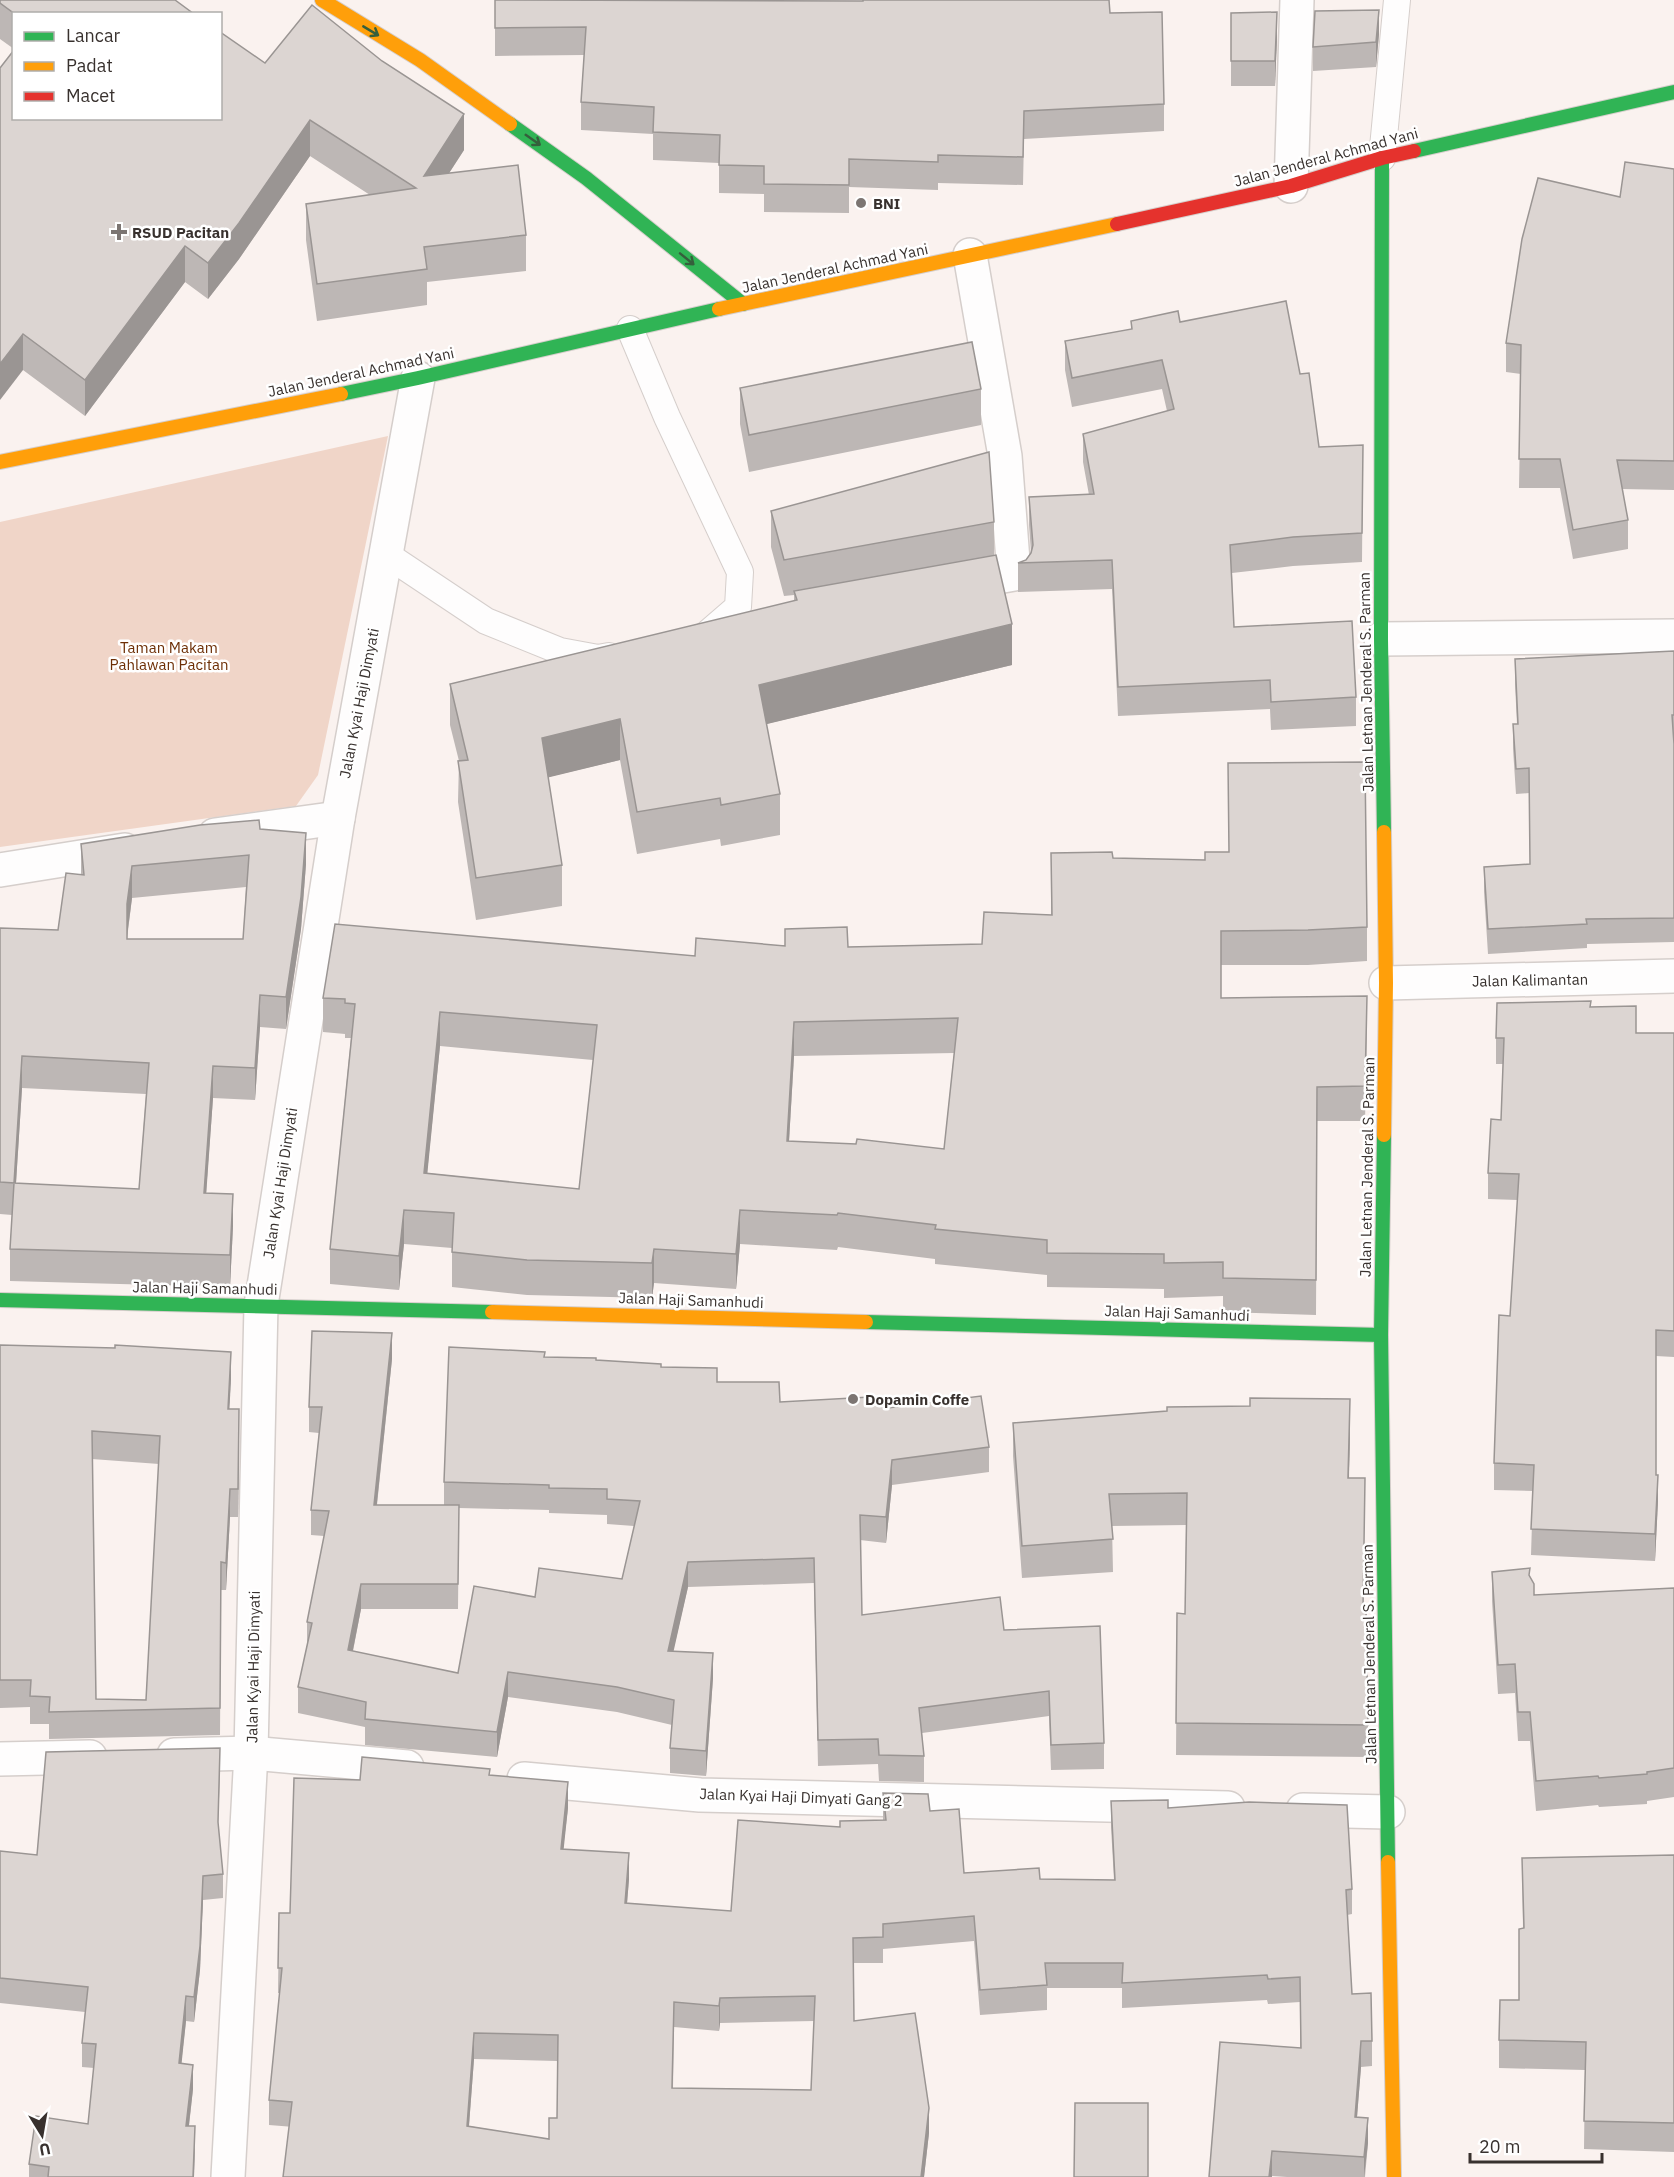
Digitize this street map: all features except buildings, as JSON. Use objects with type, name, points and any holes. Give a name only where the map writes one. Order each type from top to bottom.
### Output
[{"type":"street","points":[[321,0],[420,60],[586,178],[743,304]]},
{"type":"street","points":[[1291,186],[1297,0]]},
{"type":"street","name":"Jalan Jenderal Achmad Yani","points":[[0,462],[418,378],[743,304],[1291,186],[1382,158],[1674,92]]},
{"type":"street","name":"Jalan Letnan Jenderal S. Parman","points":[[1382,158],[1381,639],[1386,983],[1381,1335],[1394,2177]]},
{"type":"street","points":[[935,588],[1014,574],[1005,456],[970,255]]},
{"type":"street","name":"Jalan Kyai Haji Dimyati","points":[[228,2177],[251,1753],[261,1305],[338,818],[418,378]]},
{"type":"street","points":[[1381,639],[1674,636]]},
{"type":"street","points":[[188,839],[338,818]]},
{"type":"street","points":[[0,870],[153,845]]},
{"type":"street","name":"Jalan Kalimantan","points":[[1386,983],[1674,976]]},
{"type":"street","name":"Jalan Haji Samanhudi","points":[[0,1300],[1381,1335]]},
{"type":"street","points":[[0,1759],[251,1753],[440,1771]]},
{"type":"street","name":"Jalan Kyai Haji Dimyati Gang 2","points":[[499,1776],[700,1795],[1388,1812]]},
{"type":"lane","points":[[1382,158],[1396,0]]},
{"type":"lane","points":[[630,329],[740,572],[738,607],[704,638],[682,643]]},
{"type":"lane","points":[[387,555],[496,626],[560,651],[598,658],[629,653]]},
{"type":"green space","name":"Taman Makam Pahlawan Pacitan","points":[[388,436],[318,775],[296,806],[0,847],[0,522]]},
{"type":"traffic: fast","points":[[1414,151],[1674,92]]},
{"type":"traffic: fast","points":[[510,124],[586,178],[743,304]]},
{"type":"traffic: fast","points":[[1382,158],[1381,639],[1384,832]]},
{"type":"traffic: fast","points":[[341,394],[719,309]]},
{"type":"traffic: fast","points":[[1384,1135],[1381,1335],[1388,1862]]},
{"type":"traffic: fast","points":[[0,1300],[492,1312]]},
{"type":"traffic: fast","points":[[866,1322],[1381,1335]]},
{"type":"traffic: slow","points":[[322,0],[420,60],[510,124]]},
{"type":"traffic: slow","points":[[719,309],[1117,224]]},
{"type":"traffic: slow","points":[[0,462],[341,394]]},
{"type":"traffic: slow","points":[[1384,832],[1386,983],[1384,1135]]},
{"type":"traffic: slow","points":[[492,1312],[866,1322]]},
{"type":"traffic: slow","points":[[1388,1862],[1394,2177]]},
{"type":"traffic: jam","points":[[1117,224],[1291,186],[1382,158],[1414,151]]},
{"type":"place","name":"BNI","points":[[861,203]]},
{"type":"place","name":"RSUD Pacitan","points":[[119,232]]},
{"type":"place","name":"Dopamin Coffe","points":[[853,1399]]}]
